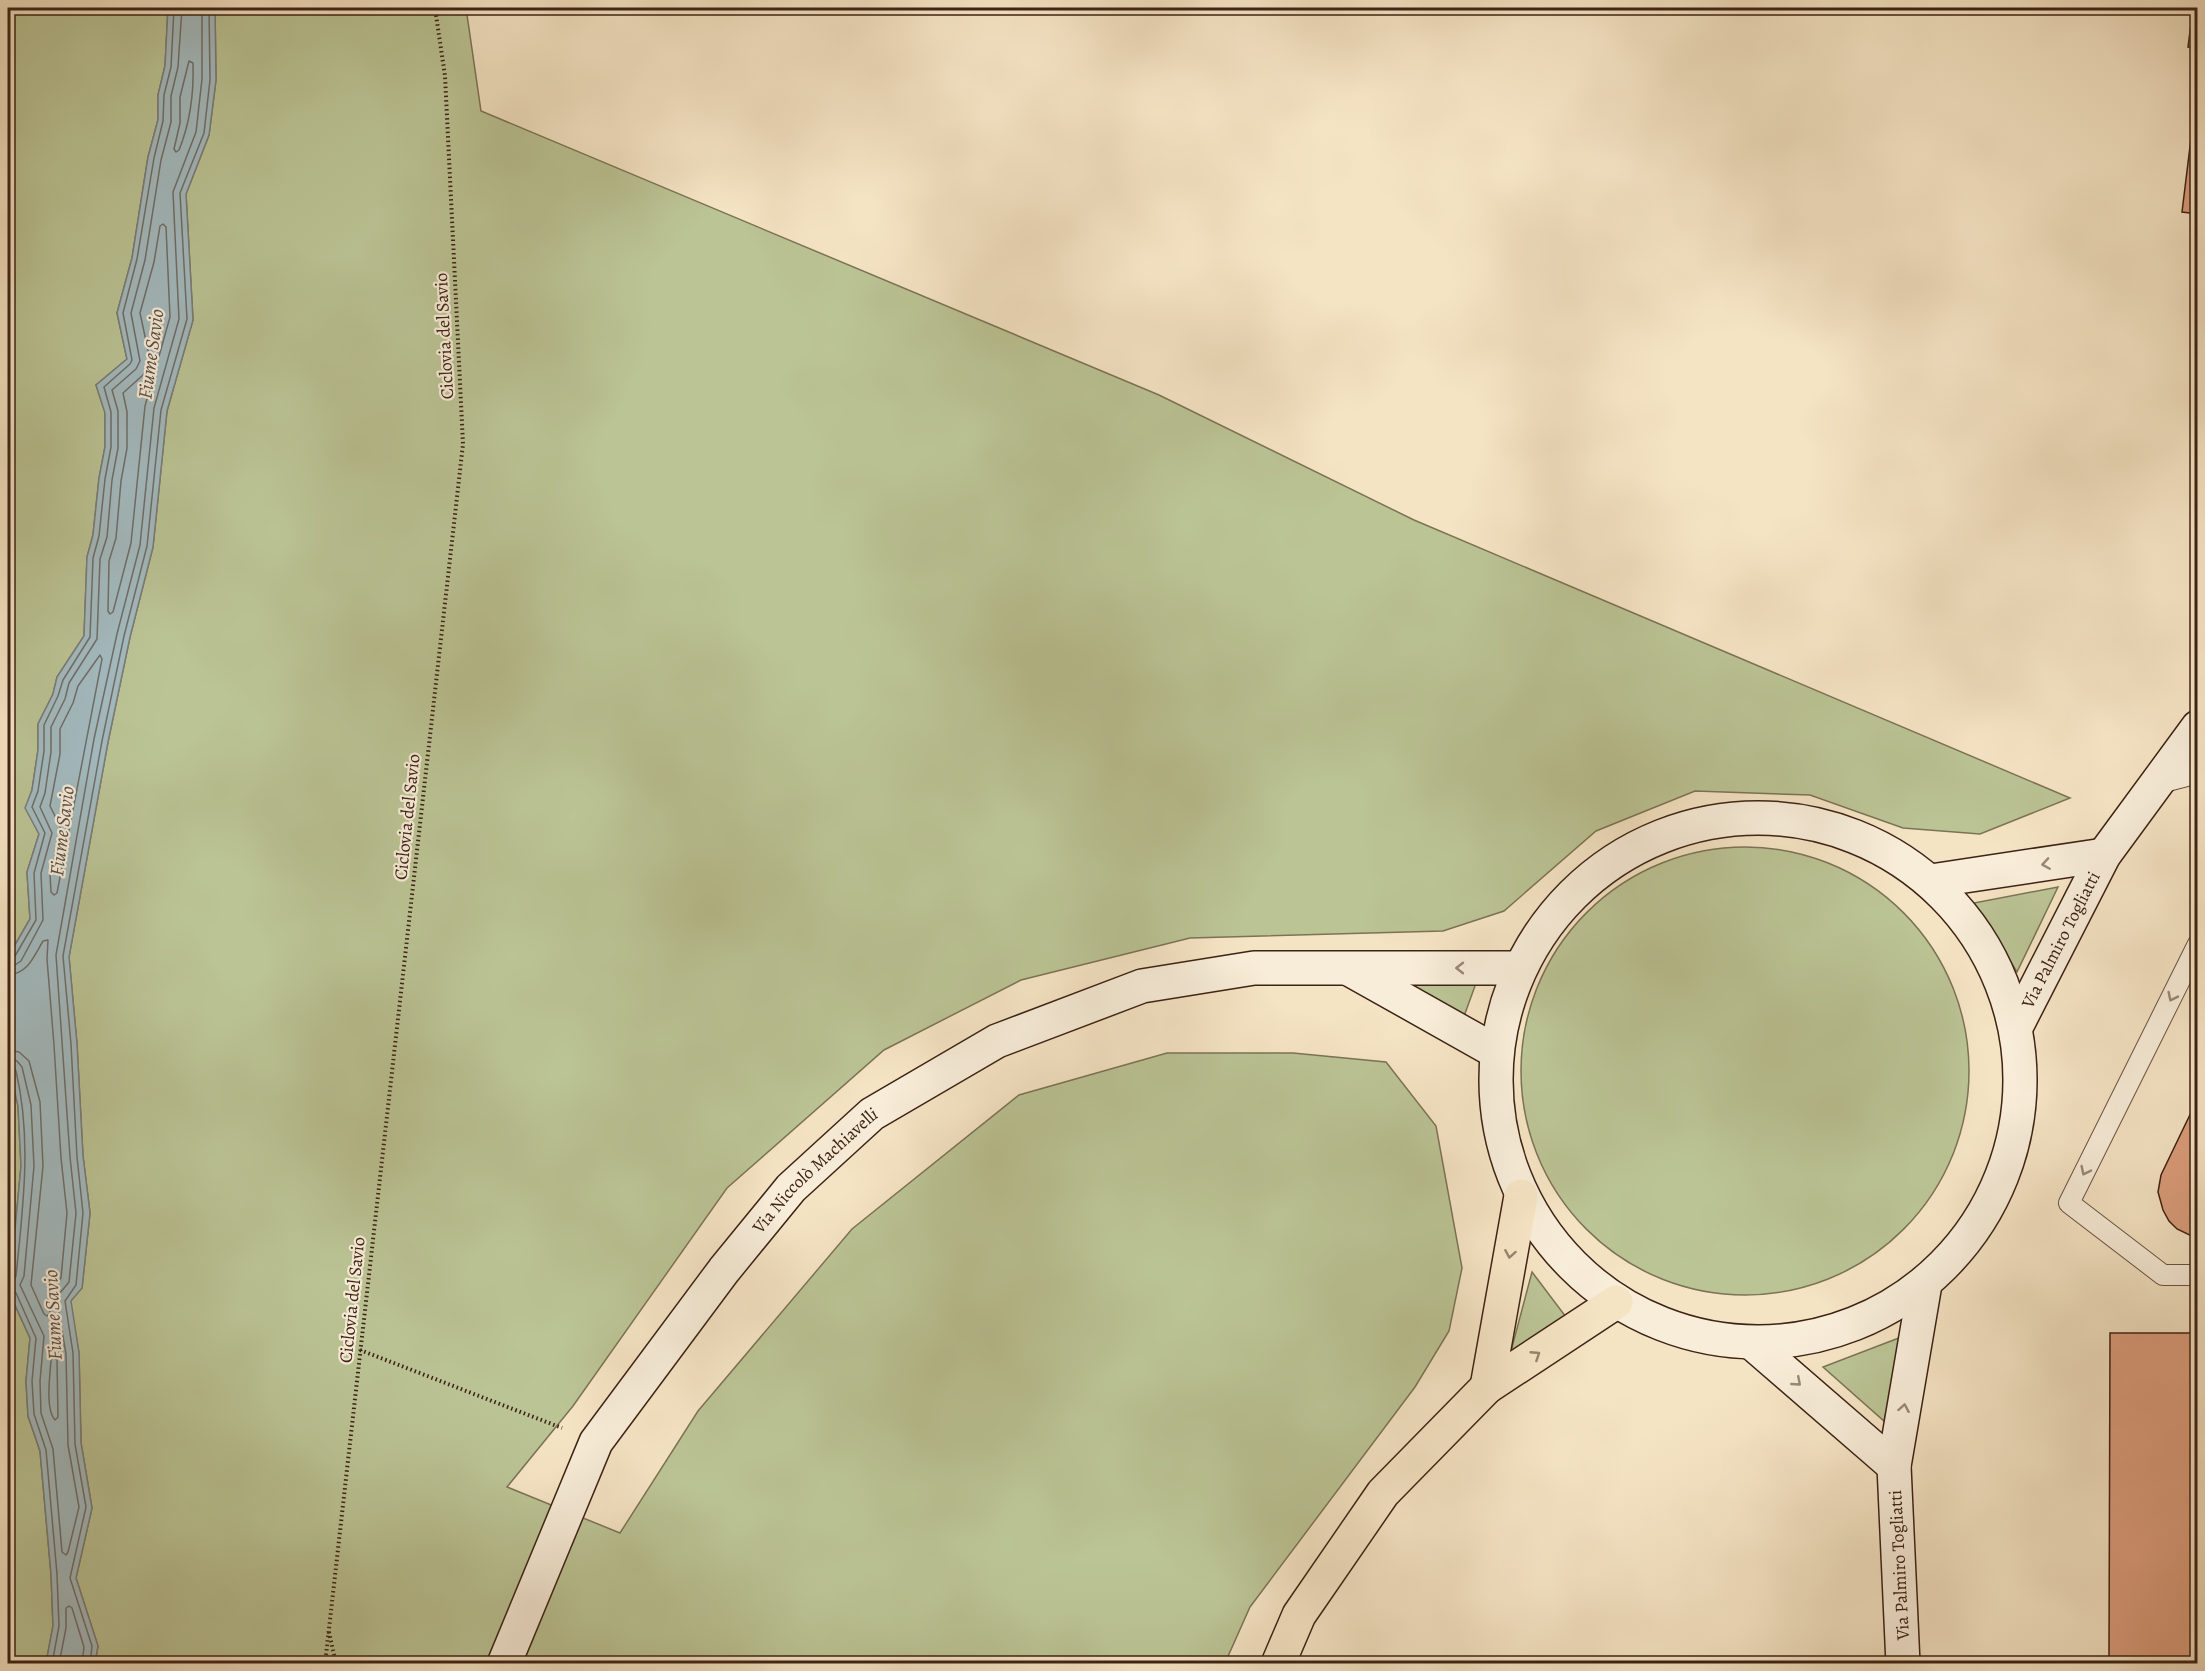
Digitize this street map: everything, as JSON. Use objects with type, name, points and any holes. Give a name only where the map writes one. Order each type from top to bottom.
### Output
[{"type":"highway","points":[[1487,1387],[1521,1196]]},
{"type":"highway","points":[[1278,1664],[1299,1615],[1383,1493],[1487,1387],[1616,1302]]},
{"type":"main road","name":"Via Palmiro Togliatti","points":[[2016,1027],[2104,855],[2198,727]]},
{"type":"main road","points":[[1728,819],[1787,819],[1844,832],[1890,853],[1931,881],[1988,951],[2016,1027],[2021,1095],[2009,1162],[1968,1240],[1925,1284],[1848,1328],[1801,1340],[1752,1343],[1686,1334],[1616,1302],[1561,1256],[1521,1196],[1500,1136],[1495,1051],[1519,968],[1545,925],[1579,887],[1647,841],[1728,819]]},
{"type":"main road","name":"Via Palmiro Togliatti","points":[[1931,881],[2104,855]]},
{"type":"main road","name":"Via Niccolò Machiavelli","points":[[504,1664],[596,1442],[724,1270],[791,1188],[872,1114],[997,1041],[1142,986],[1254,968],[1519,968]]},
{"type":"main road","points":[[1350,969],[1495,1051]]},
{"type":"main road","name":"Via Palmiro Togliatti","points":[[1903,1664],[1894,1466],[1925,1284]]},
{"type":"main road","name":"Via Palmiro Togliatti","points":[[1752,1343],[1894,1466]]},
{"type":"lane","points":[[2156,784],[2198,773]]},
{"type":"lane","points":[[2198,944],[2069,1203],[2163,1275],[2198,1275]]},
{"type":"path","name":"Ciclovia del Savio","points":[[325,1664],[463,444],[445,76],[435,8]]},
{"type":"path","points":[[360,1350],[596,1442]]},
{"type":"path","points":[[329,1628],[336,1664]]},
{"type":"green space","points":[[8,8],[168,8],[165,66],[158,95],[158,120],[148,157],[132,258],[117,313],[127,359],[96,385],[105,412],[105,447],[93,535],[87,557],[84,636],[57,677],[53,694],[38,724],[38,750],[32,790],[26,808],[39,834],[27,872],[30,919],[8,957]]},
{"type":"green space","points":[[215,8],[466,8],[481,111],[1159,395],[1414,520],[2070,798],[1980,834],[1903,828],[1810,795],[1695,791],[1596,831],[1504,911],[1443,931],[1190,938],[1021,980],[884,1050],[727,1188],[573,1406],[507,1487],[620,1533],[698,1411],[852,1229],[1019,1095],[1167,1053],[1293,1053],[1386,1062],[1436,1126],[1462,1268],[1449,1331],[1415,1387],[1250,1607],[1225,1663],[95,1663],[98,1646],[76,1578],[92,1508],[81,1443],[79,1353],[70,1301],[82,1288],[90,1213],[83,1156],[77,1044],[69,957],[108,742],[130,637],[153,547],[167,411],[193,320],[186,194],[209,135],[216,80]]},
{"type":"green space","points":[[1745,847],[1789,851],[1831,864],[1870,885],[1904,912],[1931,946],[1952,985],[1965,1027],[1969,1071],[1965,1115],[1952,1157],[1931,1196],[1904,1230],[1870,1257],[1831,1278],[1789,1291],[1745,1295],[1701,1291],[1659,1278],[1620,1257],[1586,1230],[1559,1196],[1538,1157],[1525,1115],[1521,1071],[1525,1027],[1538,985],[1559,946],[1586,912],[1620,885],[1659,864],[1701,851]]},
{"type":"green space","points":[[2058,887],[2017,972],[1974,903]]},
{"type":"green space","points":[[1479,975],[1463,1019],[1400,978]]},
{"type":"green space","points":[[8,1061],[18,1106],[21,1166],[9,1292],[30,1338],[26,1381],[28,1416],[40,1451],[51,1574],[53,1626],[46,1663],[8,1663]]},
{"type":"green space","points":[[1532,1272],[1569,1321],[1511,1351]]},
{"type":"green space","points":[[1904,1336],[1884,1421],[1823,1367]]},
{"type":"water","name":"Fiume Savio","points":[[168,8],[215,8],[216,80],[209,135],[186,194],[193,320],[167,411],[153,547],[130,637],[108,742],[69,957],[77,1044],[83,1156],[90,1213],[82,1288],[71,1301],[79,1353],[81,1443],[92,1508],[76,1578],[98,1646],[95,1663],[46,1663],[53,1626],[51,1574],[40,1451],[28,1416],[26,1381],[30,1338],[9,1292],[21,1166],[18,1106],[8,1061],[8,957],[30,919],[27,872],[39,834],[25,808],[32,790],[38,750],[38,724],[53,694],[57,677],[84,636],[87,557],[93,535],[105,447],[105,413],[96,385],[127,359],[117,313],[132,258],[148,157],[158,120],[158,95],[165,66]]},
{"type":"building","points":[[2193,8],[2198,8],[2198,48],[2188,47]]},
{"type":"building","points":[[2193,122],[2198,123],[2198,214],[2182,212]]},
{"type":"building","points":[[2198,1098],[2198,1239],[2177,1229],[2169,1221],[2158,1192],[2161,1175]]},
{"type":"building","points":[[2110,1333],[2198,1333],[2198,1657],[2109,1657]]}]
